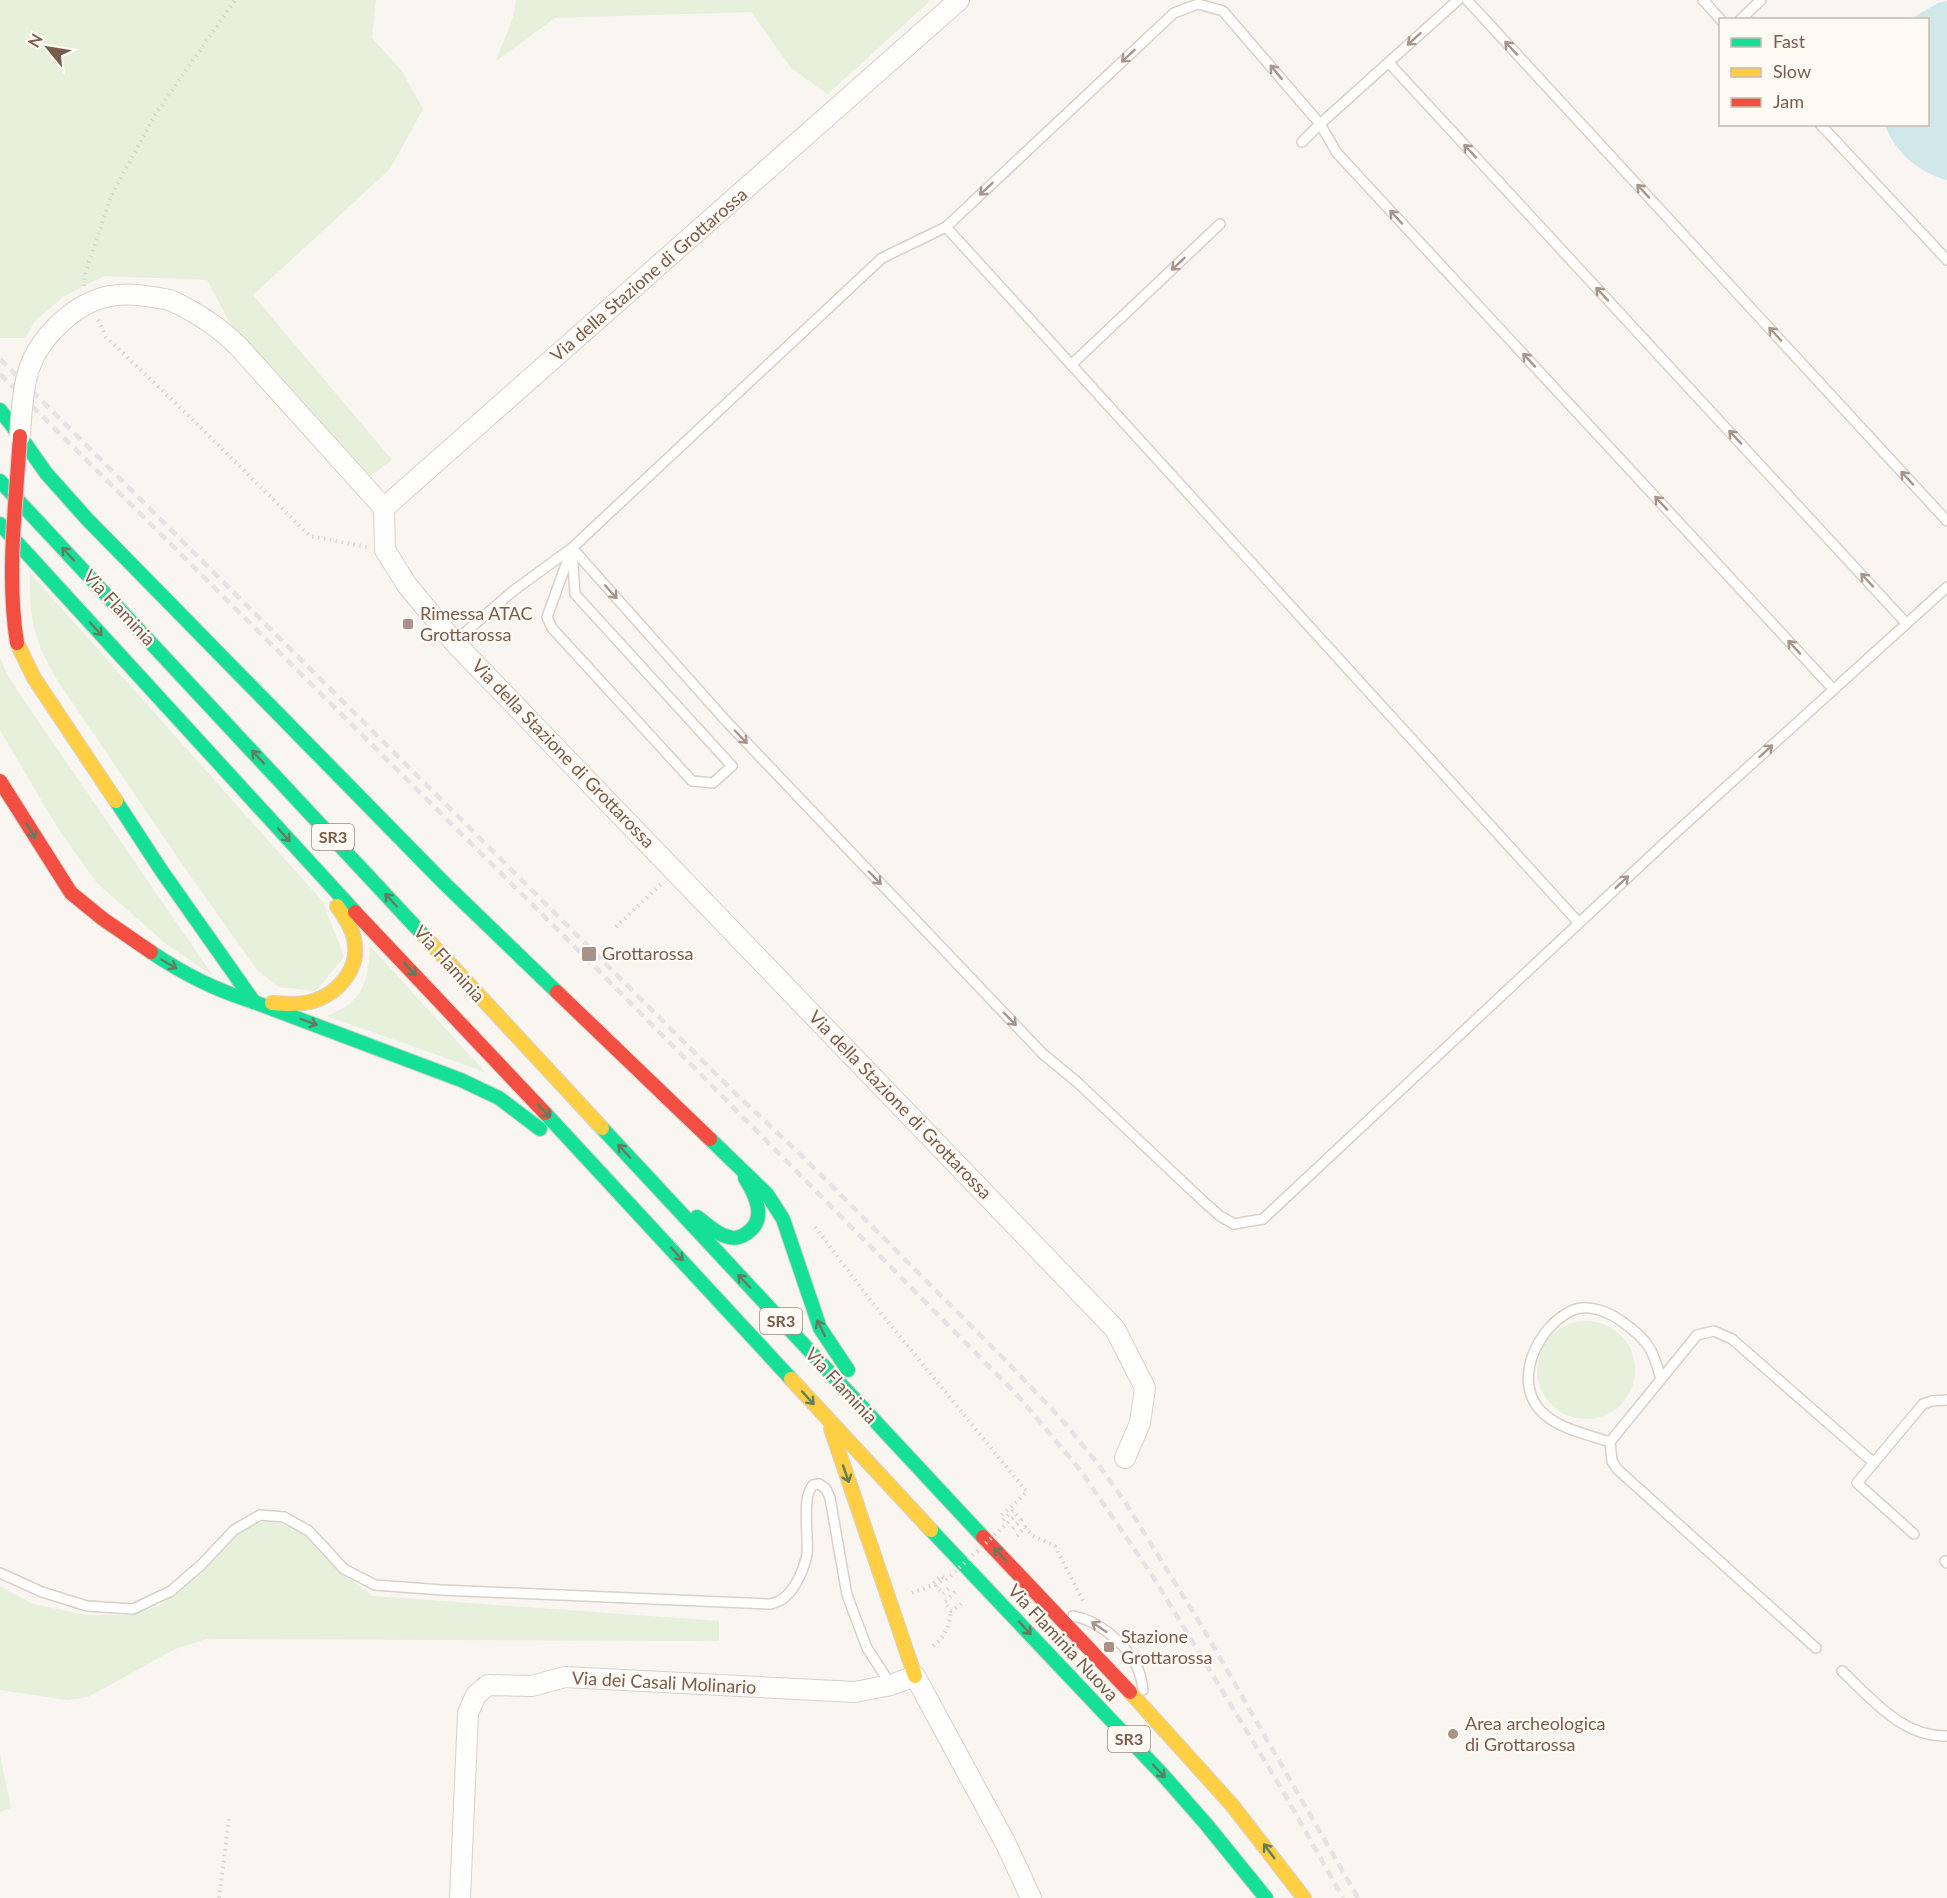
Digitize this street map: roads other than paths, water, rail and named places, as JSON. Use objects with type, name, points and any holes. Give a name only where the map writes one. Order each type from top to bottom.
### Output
[{"type":"main road","points":[[0,410],[46,473],[87,519],[445,884],[762,1188],[774,1203],[789,1235],[820,1328],[898,1447]]},
{"type":"main road","points":[[20,436],[11,578],[12,612],[17,644],[33,678],[161,870],[254,1002]]},
{"type":"main road","name":"Via Flaminia","points":[[0,481],[898,1447]]},
{"type":"main road","name":"Via Flaminia","points":[[0,524],[312,866],[629,1202],[827,1419]]},
{"type":"main road","points":[[0,781],[71,893],[103,919],[164,961],[218,990],[485,1091],[512,1107],[629,1202]]},
{"type":"main road","points":[[254,1002],[294,1004],[321,999],[341,985],[352,967],[356,946],[354,937],[312,866]]},
{"type":"main road","points":[[664,1194],[728,1236],[735,1238],[745,1235],[758,1219],[759,1207],[755,1194],[738,1166]]},
{"type":"main road","points":[[827,1419],[915,1676]]},
{"type":"main road","name":"Via Flaminia Nuova","points":[[827,1419],[1163,1775],[1266,1898]]},
{"type":"main road","name":"Via Flaminia Nuova","points":[[898,1447],[1147,1710],[1232,1805],[1304,1898]]},
{"type":"street","name":"Via della Stazione di Grottarossa","points":[[959,0],[384,508],[385,550],[407,585],[454,642],[1115,1329],[1145,1388],[1140,1423],[1125,1458]]},
{"type":"street","points":[[20,436],[24,390],[31,364],[45,341],[65,319],[98,299],[111,296],[141,295],[170,300],[204,317],[238,346],[384,508]]},
{"type":"street","points":[[915,1676],[1006,1844],[1031,1898]]},
{"type":"street","name":"Via dei Casali Molinario","points":[[460,1898],[468,1713],[476,1695],[488,1685],[532,1686],[565,1677],[842,1692],[891,1685],[915,1676]]},
{"type":"lane","points":[[1302,142],[1458,0]]},
{"type":"lane","points":[[1467,0],[1947,521]]},
{"type":"lane","points":[[1703,0],[1720,18]]},
{"type":"lane","points":[[1742,18],[1761,0]]},
{"type":"lane","points":[[454,642],[513,591],[572,548],[882,258],[946,227],[1174,13],[1199,2],[1223,11],[1320,124],[1337,153],[1833,689]]},
{"type":"lane","points":[[1389,63],[1906,623]]},
{"type":"lane","points":[[1822,126],[1947,260]]},
{"type":"lane","points":[[1071,364],[1220,224]]},
{"type":"lane","points":[[946,227],[1579,923]]},
{"type":"lane","points":[[572,548],[575,594],[732,766],[712,783],[692,781],[552,628],[547,618],[572,548]]},
{"type":"lane","points":[[572,548],[727,722],[1043,1054],[1077,1082],[1203,1201],[1234,1224],[1263,1219],[1672,836],[1947,587]]},
{"type":"lane","points":[[1610,1442],[1554,1422],[1538,1409],[1529,1387],[1528,1370],[1535,1348],[1553,1323],[1574,1309],[1594,1308],[1615,1316],[1635,1330],[1650,1348],[1661,1379]]},
{"type":"lane","points":[[1816,1648],[1617,1469],[1612,1461],[1610,1442],[1697,1335],[1714,1331],[1732,1339],[1874,1463]]},
{"type":"lane","points":[[1914,1534],[1857,1483],[1923,1404],[1947,1400]]},
{"type":"lane","points":[[0,1572],[42,1592],[87,1606],[133,1609],[171,1591],[201,1565],[234,1530],[260,1515],[284,1517],[309,1531],[344,1569],[375,1585],[770,1604],[788,1596],[802,1571],[807,1553],[807,1494],[813,1485],[819,1484],[826,1489],[830,1498],[847,1595],[867,1648],[891,1685]]},
{"type":"lane","points":[[1054,1612],[1089,1620],[1100,1625],[1135,1662],[1147,1710]]},
{"type":"lane","points":[[1842,1671],[1897,1721],[1923,1733],[1947,1736]]},
{"type":"water","points":[[1947,1],[1947,180],[1927,173],[1909,160],[1895,144],[1885,126],[1929,126],[1929,18],[1913,18],[1938,3]]},
{"type":"railway","points":[[0,359],[736,1094],[800,1154],[1065,1423],[1125,1502],[1201,1625],[1358,1898]]},
{"type":"railway","points":[[0,374],[590,962],[1019,1397],[1081,1471],[1152,1575],[1280,1786],[1343,1898]]},
{"type":"place","name":"Rimessa ATAC Grottarossa","points":[[408,624]]},
{"type":"place","name":"Grottarossa","points":[[589,954]]},
{"type":"place","name":"Stazione Grottarossa","points":[[1109,1647]]},
{"type":"place","name":"Area archeologica di Grottarossa","points":[[1453,1734]]}]
